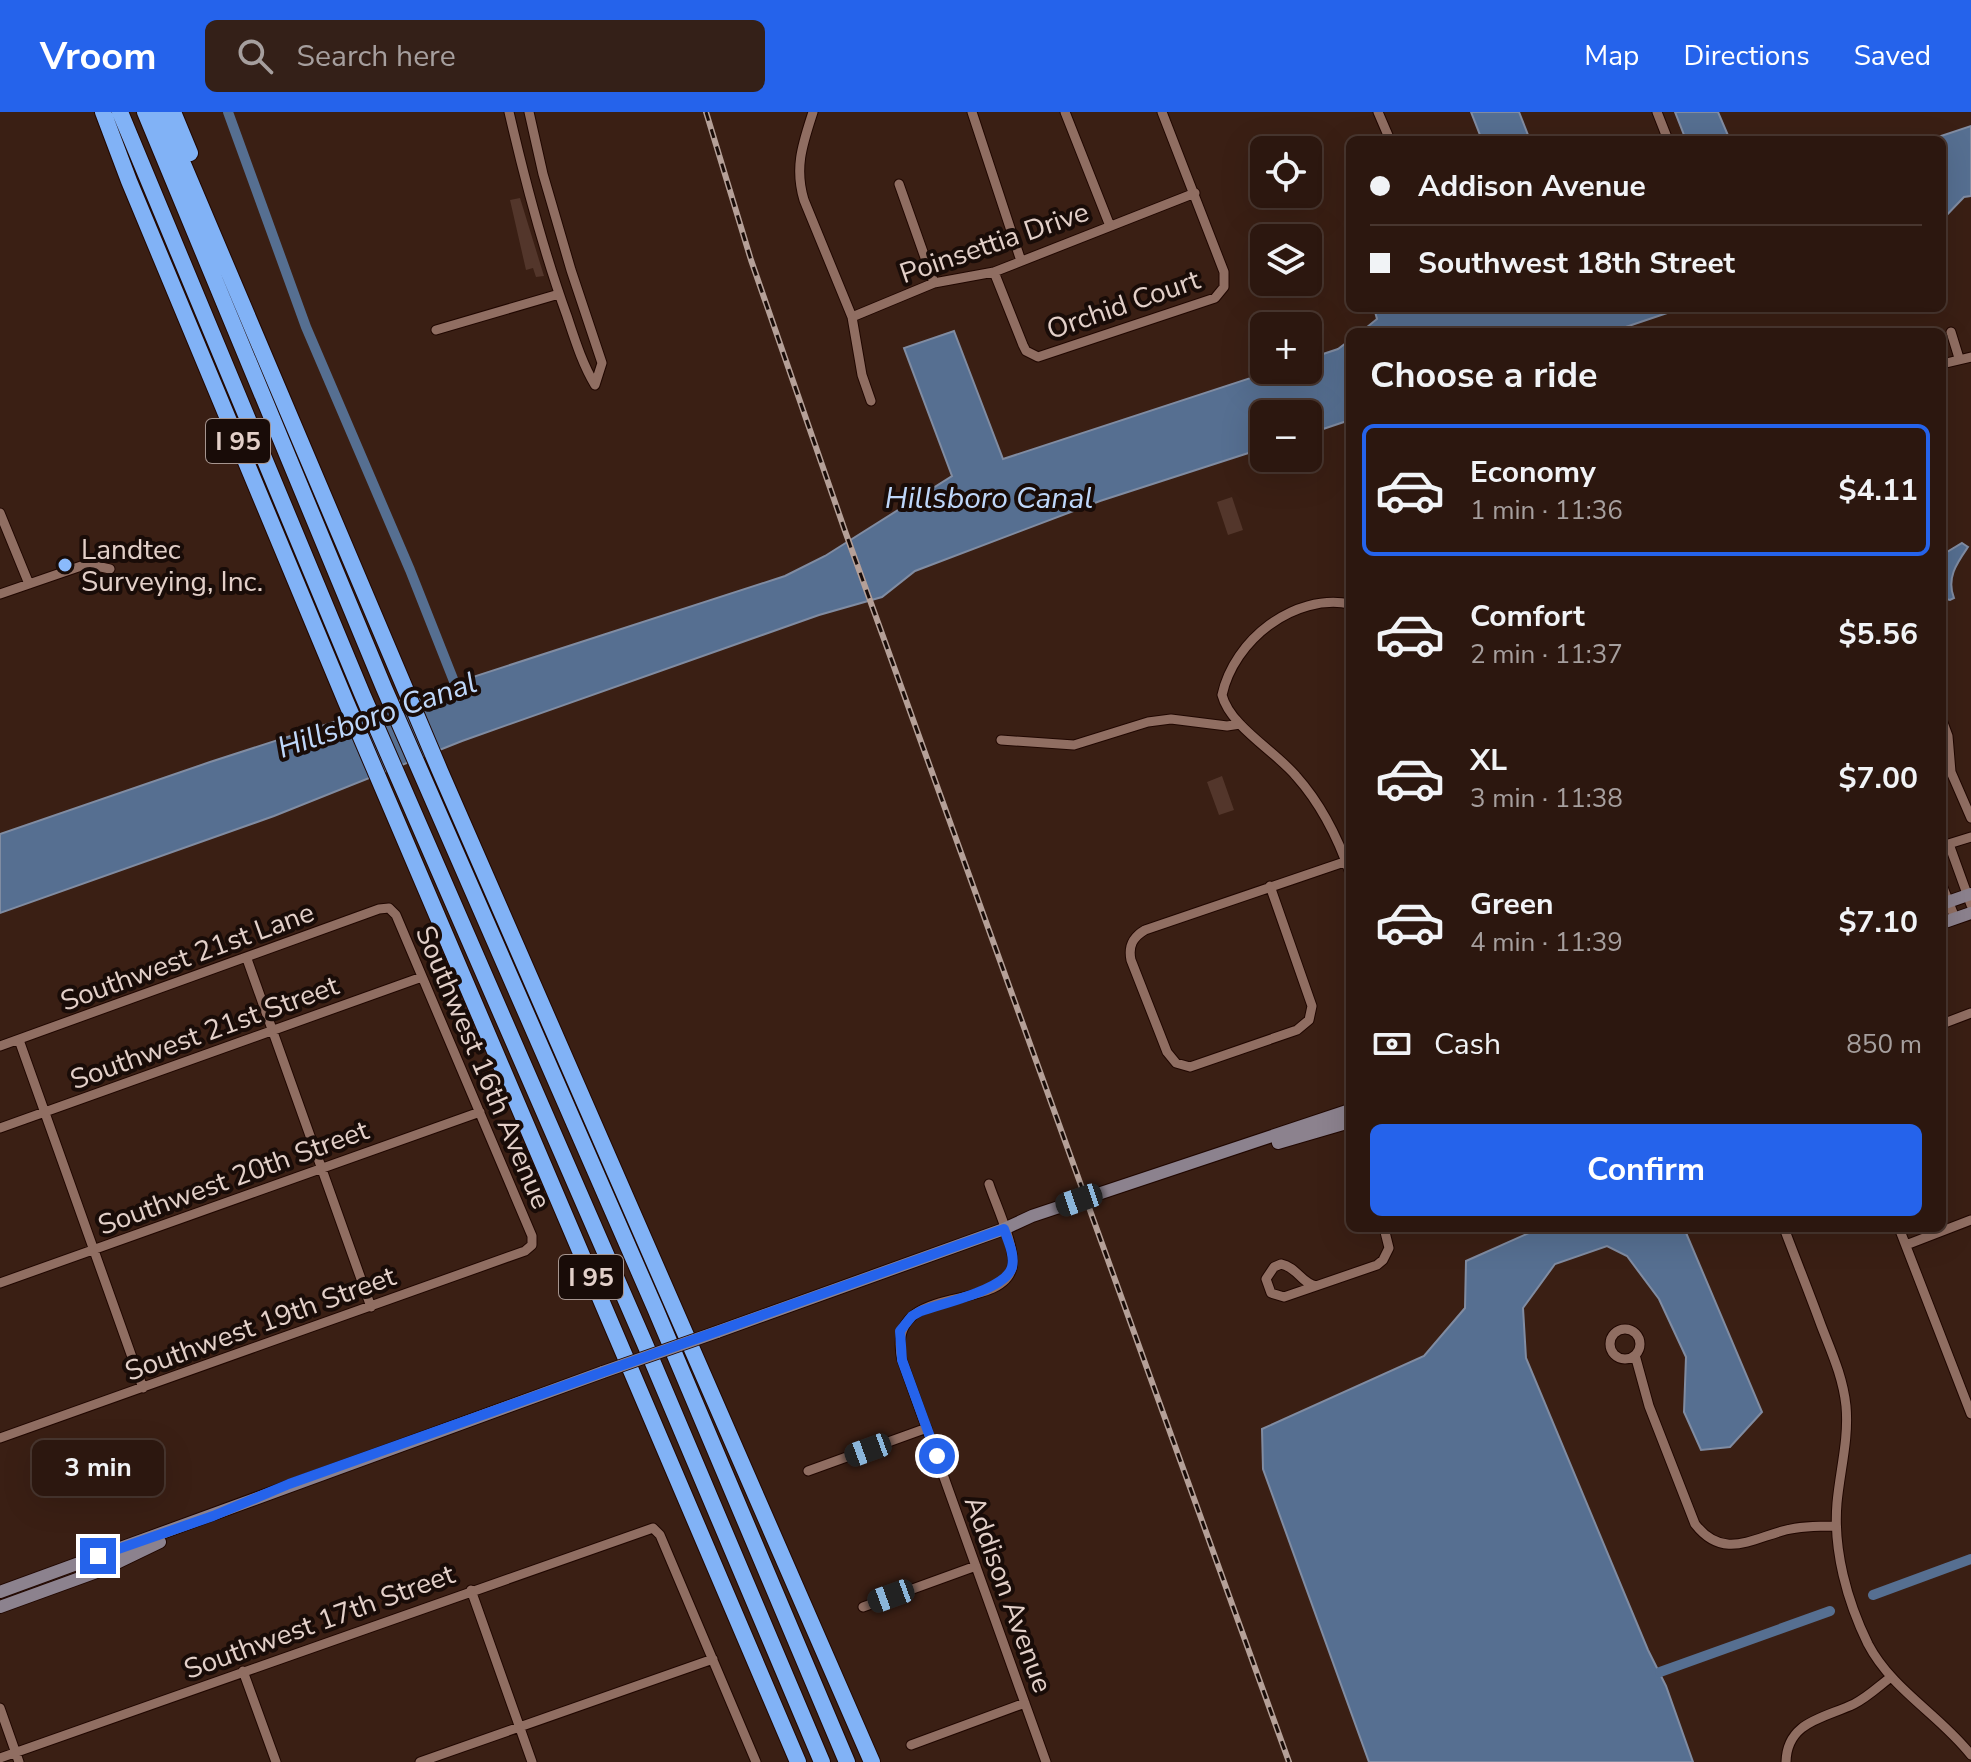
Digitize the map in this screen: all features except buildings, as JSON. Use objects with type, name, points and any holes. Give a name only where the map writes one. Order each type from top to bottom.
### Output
[{"type":"highway","points":[[90,112],[129,181]]},
{"type":"highway","name":"I 95","points":[[103,112],[346,702],[798,1762]]},
{"type":"highway","points":[[120,112],[363,696],[639,1330],[822,1762]]},
{"type":"highway","points":[[145,112],[384,688],[655,1308],[847,1762]]},
{"type":"highway","name":"I 95","points":[[161,112],[440,771],[872,1762]]},
{"type":"highway","points":[[173,112],[203,182],[219,250]]},
{"type":"main road","points":[[1946,903],[1970,898]]},
{"type":"main road","points":[[1946,921],[1971,913]]},
{"type":"main road","points":[[0,1607],[102,1570],[213,1516],[289,1484],[1004,1229],[1032,1216],[1346,1111]]},
{"type":"main road","points":[[1004,1229],[1037,1223],[1346,1123]]},
{"type":"main road","points":[[0,1592],[213,1516]]},
{"type":"street","points":[[509,112],[524,179],[559,294],[584,368],[595,385],[602,363],[571,270],[529,112]]},
{"type":"street","points":[[813,112],[800,153],[799,180],[804,200],[852,317],[862,375],[871,401]]},
{"type":"street","points":[[972,112],[1021,261]]},
{"type":"street","points":[[1065,112],[1110,226]]},
{"type":"street","points":[[1162,112],[1195,193]]},
{"type":"street","points":[[1378,112],[1388,136]]},
{"type":"street","points":[[1657,112],[1666,136]]},
{"type":"street","points":[[899,184],[934,283]]},
{"type":"street","name":"Poinsettia Drive","points":[[852,317],[934,283],[994,272],[1195,193]]},
{"type":"street","name":"Orchid Court","points":[[994,272],[1026,351],[1038,357],[1209,301],[1224,287],[1224,272],[1195,193]]},
{"type":"street","points":[[436,330],[559,294]]},
{"type":"street","points":[[1951,332],[1959,358]]},
{"type":"street","points":[[1946,363],[1971,357]]},
{"type":"street","points":[[0,513],[29,584]]},
{"type":"street","points":[[0,594],[87,564],[110,569]]},
{"type":"street","points":[[1346,604],[1320,601],[1291,611],[1253,639],[1233,665],[1222,695],[1227,709],[1240,724],[1279,757],[1307,789],[1346,857]]},
{"type":"street","points":[[1001,740],[1074,745],[1148,722],[1171,719],[1227,726],[1240,724]]},
{"type":"street","points":[[1946,731],[1951,772],[1971,818]]},
{"type":"street","points":[[1946,845],[1971,837]]},
{"type":"street","points":[[1946,847],[1970,898]]},
{"type":"street","points":[[1270,886],[1312,1006],[1309,1020],[1297,1030],[1190,1067],[1176,1063],[1167,1052],[1131,960],[1130,945],[1134,939],[1145,930],[1270,886],[1346,862]]},
{"type":"street","points":[[1946,903],[1955,918]]},
{"type":"street","name":"Southwest 21st Lane","points":[[0,1046],[379,909],[389,908]]},
{"type":"street","name":"Southwest 16th Avenue","points":[[389,908],[396,915],[480,1112],[532,1236],[532,1245]]},
{"type":"street","points":[[247,959],[371,1307]]},
{"type":"street","name":"Southwest 21st Street","points":[[0,1128],[422,977]]},
{"type":"street","points":[[1946,1022],[1971,1013]]},
{"type":"street","points":[[19,1040],[143,1388]]},
{"type":"street","name":"Southwest 20th Street","points":[[0,1283],[480,1112]]},
{"type":"street","name":"Addison Avenue","points":[[989,1184],[1013,1257],[1011,1270],[1004,1280],[991,1287],[912,1316],[900,1331],[902,1360],[1046,1762]]},
{"type":"street","points":[[1946,1230],[1971,1220]]},
{"type":"street","points":[[1316,1286],[1304,1282],[1295,1270],[1281,1264],[1274,1267],[1266,1279],[1268,1290],[1277,1296],[1293,1295],[1377,1265],[1389,1248],[1385,1232]]},
{"type":"street","points":[[1785,1232],[1843,1388],[1847,1428],[1836,1526],[1844,1576],[1860,1625],[1878,1660],[1891,1677],[1945,1725],[1971,1755]]},
{"type":"street","points":[[1901,1232],[1971,1414]]},
{"type":"street","points":[[1906,1245],[1940,1232]]},
{"type":"street","name":"Southwest 19th Street","points":[[0,1438],[371,1307],[525,1251],[532,1245]]},
{"type":"street","points":[[1635,1355],[1649,1406],[1695,1524],[1701,1532],[1719,1543],[1739,1545],[1789,1529],[1836,1526]]},
{"type":"street","points":[[808,1471],[927,1428]]},
{"type":"street","name":"Southwest 17th Street","points":[[0,1758],[17,1757],[243,1671],[653,1528],[660,1535],[713,1659]]},
{"type":"street","points":[[863,1607],[976,1566]]},
{"type":"street","points":[[471,1590],[532,1762]]},
{"type":"street","points":[[420,1762],[713,1659],[756,1762]]},
{"type":"street","points":[[243,1671],[276,1762]]},
{"type":"street","points":[[1786,1762],[1788,1746],[1799,1729],[1817,1718],[1860,1701],[1891,1677]]},
{"type":"street","points":[[911,1745],[1025,1703]]},
{"type":"street","points":[[0,1708],[17,1757]]},
{"type":"shaded area","points":[[520,198],[544,276],[536,277],[533,268],[526,270],[510,200]]},
{"type":"shaded area","points":[[1232,497],[1243,530],[1228,535],[1217,502]]},
{"type":"shaded area","points":[[1222,776],[1234,810],[1219,815],[1207,782]]},
{"type":"water","points":[[1471,112],[1519,112],[1528,136],[1480,136]]},
{"type":"water","points":[[1675,112],[1718,112],[1728,136],[1684,136]]},
{"type":"water","points":[[1971,126],[1971,196],[1964,197],[1946,216],[1946,136],[1941,136]]},
{"type":"water","points":[[1375,312],[1670,312],[1623,328],[1366,328],[1377,319]]},
{"type":"water","name":"Hillsboro Canal","points":[[954,331],[1003,459],[1250,378],[1250,384],[1322,384],[1322,354],[1346,343],[1346,421],[1322,429],[1322,400],[1250,400],[1250,453],[1100,501],[915,571],[882,597],[819,615],[462,741],[274,816],[0,913],[0,834],[210,762],[785,576],[825,556],[952,476],[904,348]]},
{"type":"water","points":[[1962,543],[1968,547],[1952,577],[1954,598],[1950,600],[1946,599],[1946,553]]},
{"type":"water","points":[[1531,1232],[1686,1232],[1762,1412],[1730,1447],[1701,1450],[1684,1412],[1686,1357],[1659,1299],[1627,1256],[1607,1246],[1555,1264],[1523,1308],[1526,1358],[1648,1650],[1666,1686],[1693,1762],[1369,1762],[1263,1469],[1262,1429],[1424,1356],[1465,1308],[1466,1261]]},
{"type":"waterway","points":[[228,112],[306,327],[410,570],[459,694]]},
{"type":"waterway","points":[[1873,1595],[1971,1559]]},
{"type":"waterway","points":[[1660,1672],[1830,1611]]},
{"type":"railway","points":[[706,112],[751,260],[845,531],[1289,1762]]},
{"type":"place","name":"Landtec Surveying, Inc.","points":[[65,565]]},
{"type":"route","points":[[98,1556],[213,1516],[289,1484],[1004,1229],[1013,1257],[1011,1270],[1004,1280],[921,1311],[905,1322],[900,1331],[902,1360],[937,1456]]}]
